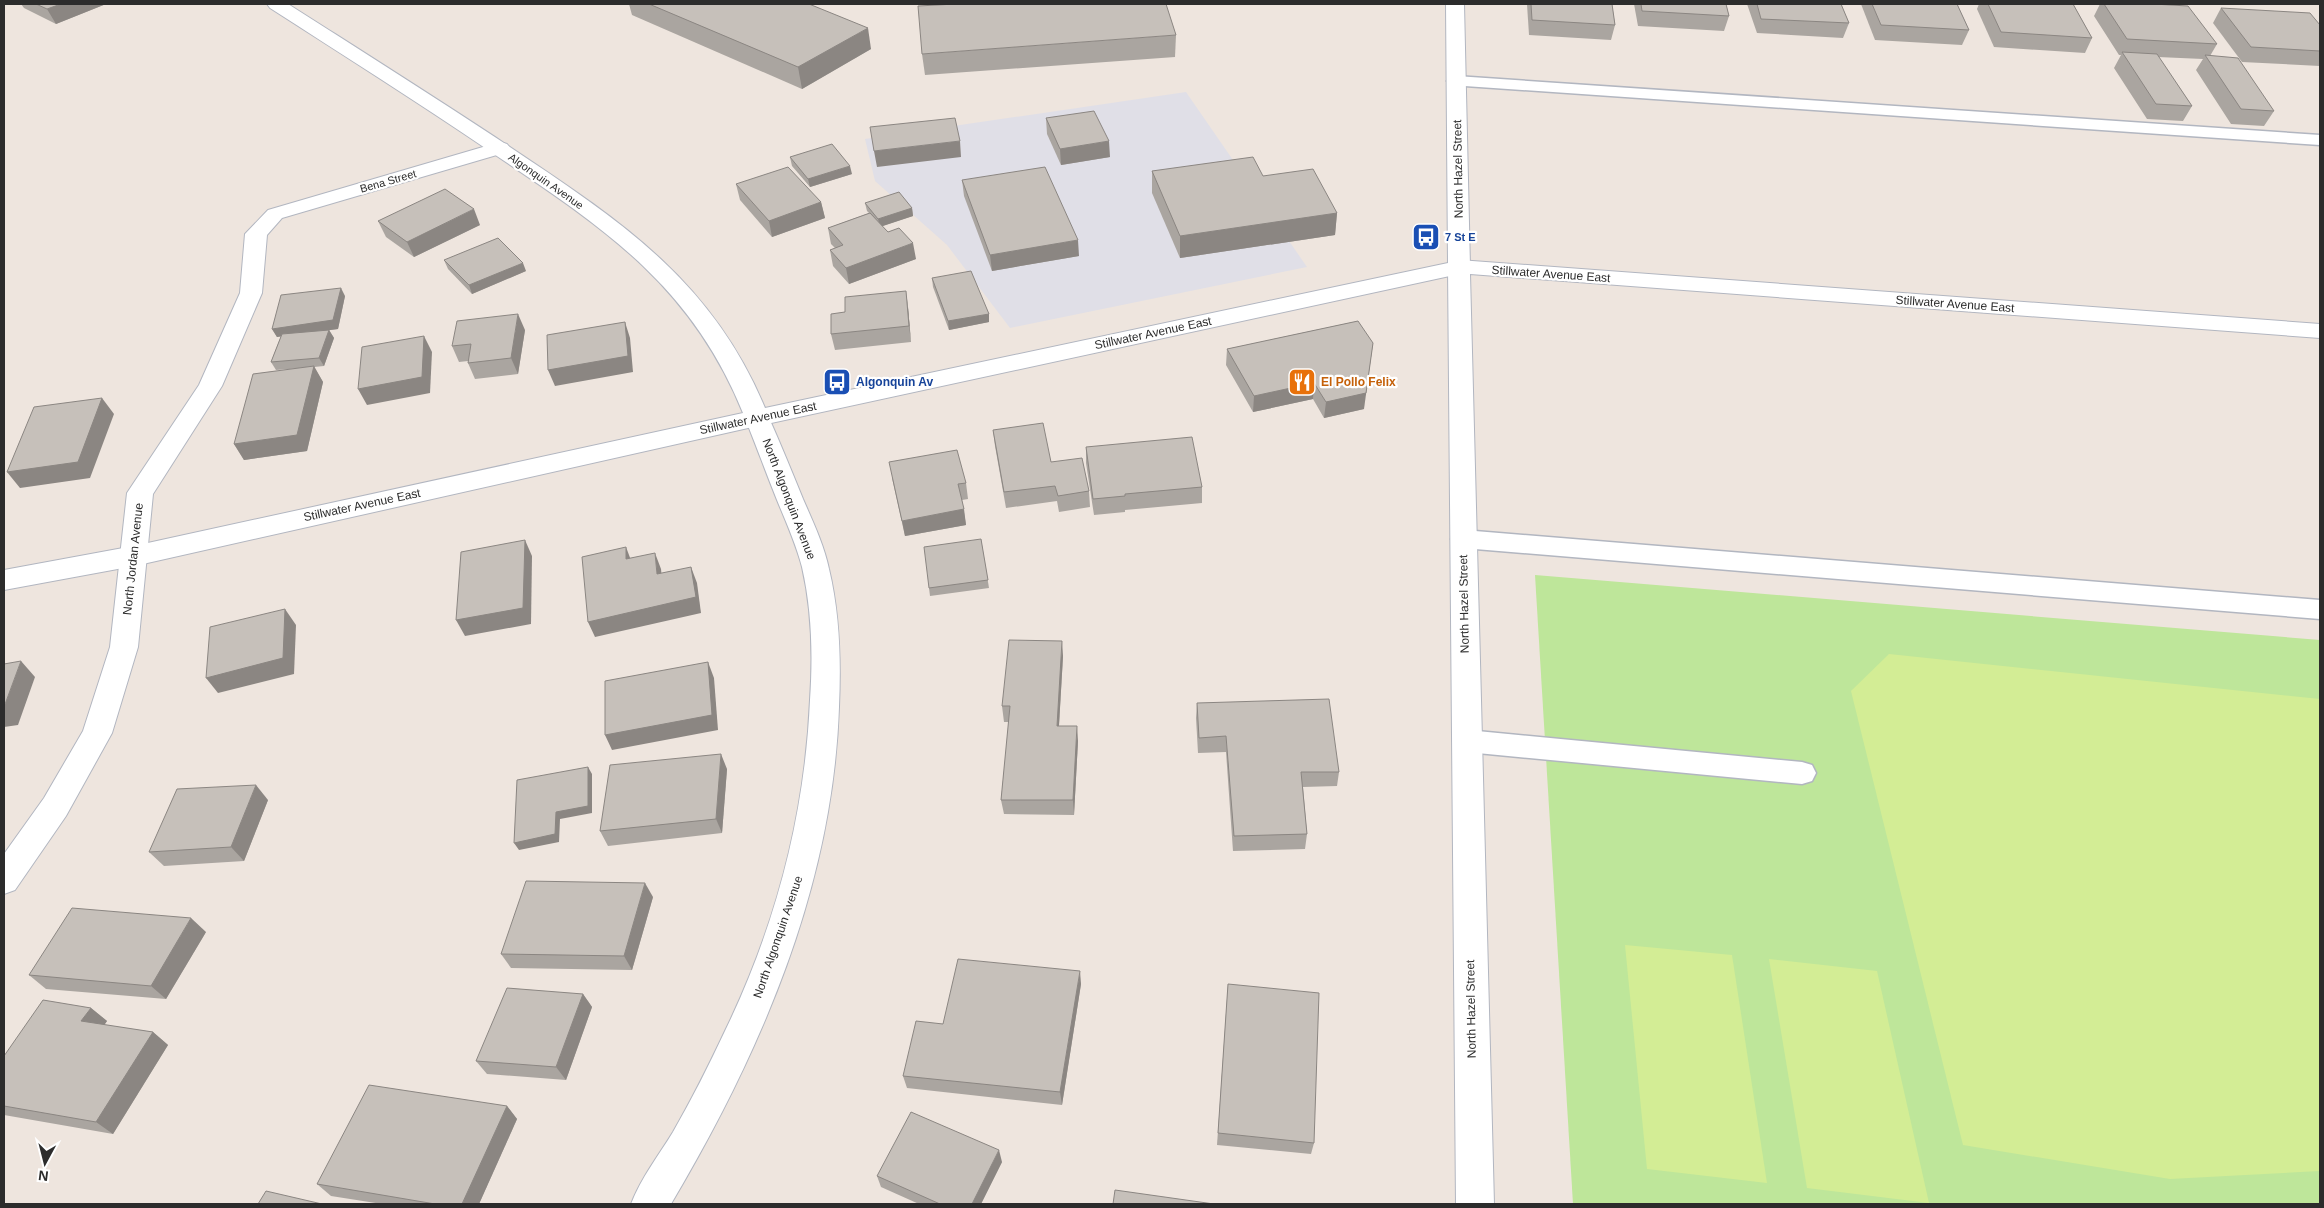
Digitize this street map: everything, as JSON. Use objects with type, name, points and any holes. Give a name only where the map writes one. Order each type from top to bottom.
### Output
[{"type":"street","name":"Algonquin Avenue","points":[[276,4],[500,148],[634,244],[676,285],[714,333],[749,397],[758,418]]},
{"type":"street","name":"North Hazel Street","points":[[1455,4],[1474,1204]]},
{"type":"street","name":"Bena Street","points":[[275,214],[500,148]]},
{"type":"street","name":"North Jordan Avenue","points":[[4,880],[55,807],[97,733],[124,647],[140,492],[210,386],[251,293],[256,234],[275,214]]},
{"type":"street","name":"Stillwater Avenue East","points":[[4,580],[134,556],[758,418],[1459,267],[2320,331]]},
{"type":"street","name":"North Algonquin Avenue","points":[[650,1204],[683,1152],[750,1017],[795,895],[814,817],[826,718],[826,631],[812,554],[758,418]]},
{"type":"lane","points":[[1456,81],[2320,140]]},
{"type":"lane","points":[[1463,539],[2320,610]]},
{"type":"lane","points":[[1466,741],[1802,773]]},
{"type":"shaded area","points":[[1186,92],[1307,267],[1010,328],[947,245],[875,181],[865,139]]},
{"type":"green space","points":[[1535,575],[2320,640],[2320,1204],[1573,1204]]},
{"type":"green space","points":[[1889,654],[2320,699],[2320,1171],[2170,1179],[1963,1145],[1851,691]]},
{"type":"green space","points":[[1625,945],[1732,955],[1767,1183],[1647,1169]]},
{"type":"green space","points":[[1769,959],[1877,971],[1929,1203],[1807,1188]]},
{"type":"building","points":[[36,4],[61,4],[47,9]]},
{"type":"building","points":[[649,4],[809,4],[868,28],[798,67]]},
{"type":"building","points":[[956,4],[1166,4],[1176,35],[922,54],[918,6]]},
{"type":"building","points":[[1531,4],[1612,4],[1615,25],[1532,20]]},
{"type":"building","points":[[1641,4],[1726,4],[1729,16],[1642,11]]},
{"type":"building","points":[[1757,4],[1841,4],[1849,23],[1761,19]]},
{"type":"building","points":[[1872,4],[1957,4],[1969,30],[1881,25]]},
{"type":"building","points":[[1988,4],[2073,4],[2092,38],[2001,32]]},
{"type":"building","points":[[2104,4],[2188,6],[2217,44],[2127,39]]},
{"type":"building","points":[[2221,8],[2310,13],[2320,25],[2320,51],[2251,47]]},
{"type":"building","points":[[2122,52],[2157,54],[2192,106],[2156,104]]},
{"type":"building","points":[[2205,55],[2238,58],[2274,111],[2241,109]]},
{"type":"building","points":[[1094,111],[1109,141],[1060,149],[1046,118]]},
{"type":"building","points":[[955,118],[960,141],[874,151],[870,127]]},
{"type":"building","points":[[832,144],[850,166],[808,179],[790,157]]},
{"type":"building","points":[[1253,157],[1263,176],[1313,169],[1337,213],[1180,236],[1152,171]]},
{"type":"building","points":[[788,167],[821,202],[769,221],[736,184]]},
{"type":"building","points":[[1045,167],[1078,240],[990,255],[962,180]]},
{"type":"building","points":[[445,189],[474,209],[407,242],[378,221]]},
{"type":"building","points":[[899,192],[912,208],[878,219],[865,203]]},
{"type":"building","points":[[870,213],[888,232],[899,228],[913,243],[846,268],[830,250],[843,245],[828,228]]},
{"type":"building","points":[[498,238],[523,263],[469,285],[444,260]]},
{"type":"building","points":[[971,271],[989,314],[948,321],[932,278]]},
{"type":"building","points":[[341,288],[333,320],[272,329],[281,295]]},
{"type":"building","points":[[906,291],[909,326],[831,334],[831,314],[845,312],[845,297]]},
{"type":"building","points":[[518,314],[511,358],[468,363],[471,344],[452,346],[457,321]]},
{"type":"building","name":"El Pollo Felix","points":[[1358,321],[1373,343],[1366,393],[1326,402],[1314,383],[1254,396],[1227,349]]},
{"type":"building","points":[[625,322],[628,356],[548,370],[547,335]]},
{"type":"building","points":[[329,330],[319,358],[271,362],[282,334]]},
{"type":"building","points":[[424,336],[422,377],[358,389],[362,347]]},
{"type":"building","points":[[314,366],[297,435],[234,444],[253,374]]},
{"type":"building","points":[[102,398],[78,462],[7,472],[34,407]]},
{"type":"building","points":[[1043,423],[1051,462],[1082,458],[1089,491],[1058,496],[1055,486],[1004,492],[993,430]]},
{"type":"building","points":[[1192,437],[1202,487],[1093,499],[1086,447]]},
{"type":"building","points":[[957,450],[966,483],[958,484],[964,509],[902,521],[889,462]]},
{"type":"building","points":[[981,539],[988,580],[929,588],[924,547]]},
{"type":"building","points":[[525,540],[523,608],[456,620],[461,552]]},
{"type":"building","points":[[626,547],[626,559],[655,553],[657,574],[691,567],[696,597],[588,622],[582,557]]},
{"type":"building","points":[[285,609],[283,658],[206,678],[210,627]]},
{"type":"building","points":[[1009,640],[1062,641],[1057,726],[1077,726],[1073,800],[1001,800],[1010,706],[1002,706]]},
{"type":"building","points":[[21,661],[4,707],[4,664]]},
{"type":"building","points":[[708,662],[712,715],[605,735],[605,681]]},
{"type":"building","points":[[1329,699],[1339,772],[1301,772],[1307,834],[1234,836],[1226,736],[1199,738],[1197,703]]},
{"type":"building","points":[[721,754],[716,819],[600,831],[610,765]]},
{"type":"building","points":[[588,767],[588,806],[556,812],[555,834],[514,843],[517,780]]},
{"type":"building","points":[[256,785],[231,847],[149,852],[177,789]]},
{"type":"building","points":[[526,881],[645,883],[624,956],[501,954]]},
{"type":"building","points":[[72,908],[191,918],[151,986],[29,975]]},
{"type":"building","points":[[958,959],[1080,971],[1060,1092],[903,1076],[916,1021],[943,1024]]},
{"type":"building","points":[[1228,984],[1319,993],[1314,1143],[1218,1133]]},
{"type":"building","points":[[507,988],[583,994],[556,1067],[476,1061]]},
{"type":"building","points":[[43,1000],[91,1008],[81,1021],[153,1032],[96,1122],[4,1106],[4,1056]]},
{"type":"building","points":[[369,1085],[507,1106],[462,1204],[435,1204],[317,1184]]},
{"type":"building","points":[[911,1112],[999,1150],[972,1204],[940,1204],[877,1176]]},
{"type":"building","points":[[1115,1190],[1214,1204],[1113,1204]]},
{"type":"building","points":[[266,1191],[322,1204],[258,1204]]},
{"type":"place","name":"7 St E","points":[[1426,237]]},
{"type":"place","name":"Algonquin Av","points":[[837,382]]},
{"type":"place","name":"El Pollo Felix","points":[[1302,382]]}]
